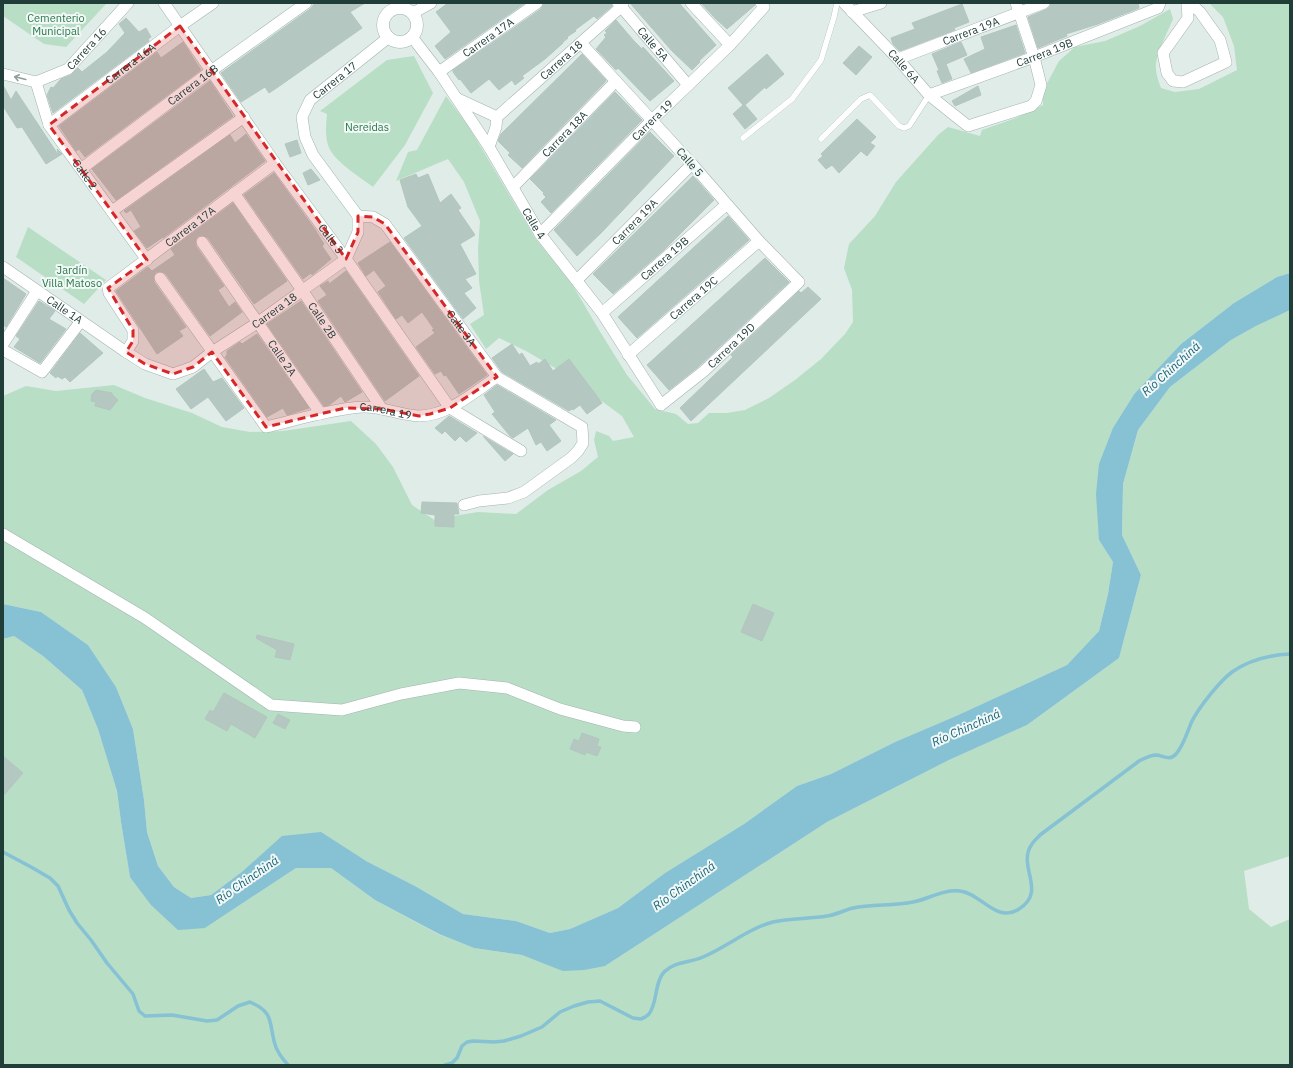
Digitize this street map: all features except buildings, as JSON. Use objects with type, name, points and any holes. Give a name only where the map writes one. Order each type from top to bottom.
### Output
[{"type":"main road","points":[[386,8],[401,8],[413,13],[417,23],[417,28],[412,37],[408,40],[398,42],[389,37],[384,30],[386,8]]},
{"type":"street","name":"Carrera 16","points":[[36,82],[68,69],[128,3]]},
{"type":"street","name":"Calle 3","points":[[164,3],[450,408],[521,451]]},
{"type":"street","name":"Carrera 16A","points":[[49,125],[180,26],[213,3]]},
{"type":"street","name":"Carrera 16B","points":[[81,169],[211,71],[306,3]]},
{"type":"street","points":[[413,13],[431,3]]},
{"type":"street","name":"Carrera 17A","points":[[439,72],[537,3]]},
{"type":"street","points":[[691,3],[730,45]]},
{"type":"street","name":"Calle 6A","points":[[844,3],[898,59],[929,95],[968,126],[1031,106],[1036,101],[1041,85],[1034,57]]},
{"type":"street","points":[[852,12],[881,3]]},
{"type":"street","name":"Carrera 19A","points":[[898,59],[1018,8],[1044,3]]},
{"type":"street","points":[[1187,3],[1188,18],[1163,53],[1167,73],[1173,81],[1183,82],[1226,62],[1220,40],[1200,12],[1190,3]]},
{"type":"street","name":"Carrera 18","points":[[497,117],[581,43],[621,4]]},
{"type":"street","name":"Calle 5A","points":[[621,4],[688,85]]},
{"type":"street","name":"Carrera 19","points":[[540,234],[652,120],[730,45],[763,5]]},
{"type":"street","name":"Carrera 19B","points":[[929,95],[1034,57],[1159,5]]},
{"type":"street","points":[[1018,8],[1034,57]]},
{"type":"street","name":"Carrera 17","points":[[358,216],[313,155],[305,137],[302,117],[310,100],[389,37]]},
{"type":"street","name":"Calle 4","points":[[412,37],[439,72],[489,147],[540,234],[602,313],[661,405]]},
{"type":"street","name":"Calle 5","points":[[581,43],[692,164],[726,205],[799,282]]},
{"type":"street","points":[[3,74],[36,82]]},
{"type":"street","name":"Carrera 18A","points":[[513,187],[616,81]]},
{"type":"street","name":"Calle 2","points":[[36,82],[49,125],[147,260]]},
{"type":"street","points":[[457,98],[497,117],[496,127],[489,147]]},
{"type":"street","points":[[112,211],[244,117]]},
{"type":"street","name":"Carrera 17A","points":[[126,352],[133,341],[133,330],[108,292],[108,288],[275,162]]},
{"type":"street","name":"Carrera 19A","points":[[577,280],[692,164]]},
{"type":"street","name":"Calle 2B","points":[[234,193],[302,290],[382,409]]},
{"type":"street","name":"Carrera 19B","points":[[602,313],[726,205]]},
{"type":"street","points":[[346,259],[358,232],[358,216]]},
{"type":"street","name":"Calle 3A","points":[[358,216],[373,217],[385,224],[497,376],[582,427],[583,443],[578,451],[571,458],[524,492],[508,498],[479,501],[464,505]]},
{"type":"street","name":"Carrera 19C","points":[[628,355],[760,241]]},
{"type":"street","name":"Calle 2A","points":[[202,242],[321,414]]},
{"type":"street","name":"Carrera 18","points":[[160,370],[173,374],[193,367],[212,352],[257,323],[346,259]]},
{"type":"street","name":"Calle 1A","points":[[3,267],[126,352],[145,364],[160,370]]},
{"type":"street","points":[[160,278],[212,352]]},
{"type":"street","name":"Carrera 19D","points":[[661,405],[704,371],[799,282]]},
{"type":"street","points":[[3,344],[38,291]]},
{"type":"street","points":[[3,350],[42,372],[81,321]]},
{"type":"street","name":"Carrera 19","points":[[212,352],[266,428],[352,408],[364,407],[382,409],[419,416],[430,414],[450,408],[497,376]]},
{"type":"street","points":[[3,534],[6,534],[145,618],[271,705],[342,710],[401,694],[459,683],[507,688],[560,709],[623,726],[635,727]]},
{"type":"lane","points":[[743,138],[792,99],[821,60],[837,3]]},
{"type":"lane","points":[[821,139],[861,99],[870,95],[899,126],[904,128],[909,126],[929,95]]},
{"type":"highlighted area","points":[[180,26],[346,259],[358,232],[358,216],[373,217],[385,224],[497,377],[450,408],[430,414],[419,416],[382,409],[345,408],[266,427],[212,352],[193,367],[173,374],[145,364],[126,352],[133,341],[133,330],[108,288],[147,260],[49,125]]},
{"type":"green space","name":"Cementerio Municipal","points":[[3,3],[107,3],[66,47],[44,44],[3,16]]},
{"type":"green space","points":[[1209,3],[1290,3],[1290,273],[1277,277],[1234,303],[1181,344],[1135,393],[1099,540],[1113,562],[1108,594],[1099,631],[1067,665],[895,742],[831,774],[797,786],[744,824],[665,873],[618,908],[570,929],[550,933],[516,921],[463,914],[415,886],[366,861],[243,871],[211,895],[191,898],[174,887],[158,866],[147,832],[144,800],[133,729],[116,687],[88,645],[41,612],[3,604],[3,396],[26,386],[56,391],[114,385],[145,398],[192,413],[222,427],[250,432],[283,431],[351,421],[376,444],[393,467],[412,505],[436,521],[478,512],[516,514],[548,490],[581,471],[598,457],[594,440],[596,431],[609,436],[613,441],[634,437],[622,416],[562,372],[526,351],[499,338],[486,349],[470,324],[484,315],[479,281],[478,249],[480,221],[464,182],[448,159],[396,181],[408,152],[417,150],[446,96],[469,127],[535,238],[572,284],[627,375],[655,409],[676,414],[688,424],[698,423],[709,413],[727,413],[745,410],[769,398],[795,380],[821,359],[845,334],[853,322],[852,290],[844,268],[849,244],[875,216],[896,182],[938,135],[948,127],[980,136],[982,130],[1016,118],[1043,105],[1043,91],[1059,61],[1075,47],[1105,41],[1140,26],[1170,9],[1173,19],[1156,63],[1156,73],[1161,88],[1175,92],[1199,89],[1237,70],[1234,46],[1223,17]]},
{"type":"green space","name":"Nereidas","points":[[414,56],[433,93],[405,145],[373,187],[335,157],[328,145],[326,137],[327,114],[320,111],[387,60]]},
{"type":"green space","name":"Jardín Villa Matoso","points":[[28,227],[106,280],[84,304],[16,257]]},
{"type":"green space","points":[[1290,310],[1290,856],[1244,871],[1249,909],[1271,927],[1290,919],[1290,1065],[3,1065],[3,639],[14,636],[43,656],[82,690],[98,729],[117,791],[130,877],[205,928],[296,868],[331,868],[375,900],[438,934],[474,948],[522,955],[563,970],[605,966],[827,822],[949,760],[1027,725],[1119,658],[1141,575],[1122,535],[1123,484],[1138,430],[1170,387],[1231,340]]},
{"type":"water","name":"Río Chinchiná","points":[[1290,273],[1290,310],[1231,340],[1170,387],[1138,430],[1123,484],[1122,535],[1141,575],[1119,658],[1027,725],[949,760],[827,822],[605,966],[584,970],[563,971],[522,955],[474,948],[439,934],[375,900],[331,868],[296,868],[205,928],[178,930],[151,905],[130,877],[117,791],[98,729],[82,690],[43,656],[14,636],[3,639],[3,604],[41,612],[88,645],[116,687],[133,729],[144,800],[147,832],[158,866],[174,887],[191,898],[211,895],[243,871],[282,836],[321,832],[366,861],[415,886],[463,914],[516,921],[550,933],[570,929],[618,908],[665,873],[744,824],[797,786],[831,774],[895,742],[1067,665],[1099,631],[1108,594],[1113,562],[1099,540],[1096,494],[1099,464],[1113,428],[1135,393],[1181,344],[1234,303],[1277,277]]},
{"type":"waterway","points":[[445,1065],[452,1063],[457,1058],[462,1046],[467,1042],[504,1041],[521,1036],[542,1027],[560,1012],[588,1002],[600,1001],[633,1018],[642,1019],[649,1014],[652,1009],[661,976],[668,968],[703,957],[754,929],[773,922],[813,918],[860,907],[919,901],[948,891],[968,893],[996,910],[1003,913],[1011,913],[1019,909],[1027,902],[1031,894],[1032,886],[1027,861],[1028,852],[1040,835],[1139,761],[1154,755],[1167,758],[1174,756],[1179,751],[1192,721],[1200,708],[1216,688],[1232,672],[1245,664],[1260,659],[1290,654]]},
{"type":"waterway","points":[[3,852],[50,878],[58,886],[77,923],[107,963],[133,994],[139,1011],[145,1016],[172,1015],[207,1021],[217,1020],[238,1006],[250,1002],[263,1009],[269,1017],[276,1048],[288,1065]]}]
